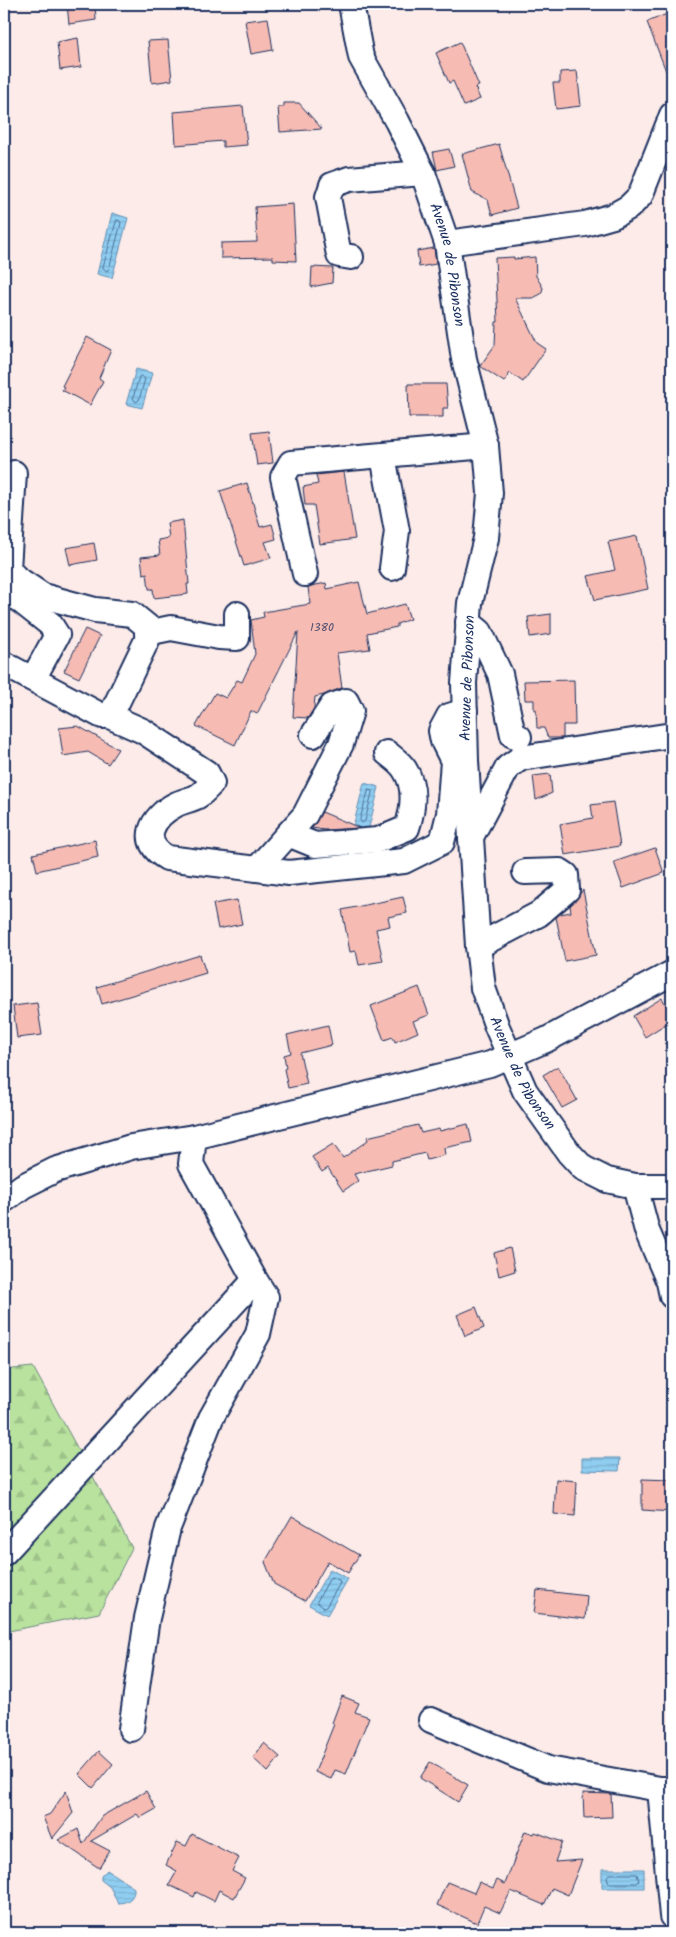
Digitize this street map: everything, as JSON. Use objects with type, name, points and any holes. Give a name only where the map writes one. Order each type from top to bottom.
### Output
[{"type":"street","name":"Avenue de Pibonson","points":[[351,4],[361,57],[397,121],[423,174],[447,243],[464,360],[486,446],[490,493],[486,538],[470,603],[464,684],[466,760],[478,946],[483,988],[497,1027],[526,1091],[569,1153],[583,1168],[607,1180],[634,1186],[672,1186]]},
{"type":"street","points":[[447,243],[585,224],[613,216],[629,207],[640,196],[672,115]]},
{"type":"street","points":[[351,257],[339,255],[328,197],[332,185],[349,179],[423,174]]},
{"type":"street","points":[[305,574],[283,477],[291,463],[486,446]]},
{"type":"street","points":[[383,456],[398,531],[392,568]]},
{"type":"street","points":[[14,473],[8,569],[16,578],[43,596],[95,610],[132,614],[148,627],[147,640],[111,715],[106,716]]},
{"type":"street","points":[[4,588],[25,602],[50,624],[57,635],[33,679]]},
{"type":"street","points":[[148,633],[171,628],[218,638],[238,638],[237,614]]},
{"type":"street","points":[[468,622],[480,632],[500,674],[513,735],[520,736]]},
{"type":"street","points":[[4,664],[102,716],[143,731],[207,773],[212,783],[199,796],[175,805],[156,818],[150,833],[151,844],[161,854],[167,858],[289,873],[404,861],[442,842],[449,814],[453,761],[443,741],[441,731],[449,716],[465,711]]},
{"type":"street","points":[[257,869],[305,816],[341,744],[351,711],[346,701],[332,706],[313,735]]},
{"type":"street","points":[[471,837],[508,767],[521,758],[672,735]]},
{"type":"street","points":[[288,834],[316,845],[378,840],[407,828],[413,812],[411,782],[405,768],[387,753]]},
{"type":"street","points":[[478,946],[539,914],[567,890],[566,875],[560,872],[526,872]]},
{"type":"street","points":[[4,1200],[24,1186],[55,1170],[131,1147],[194,1137],[490,1064],[586,1020],[672,973]]},
{"type":"street","points":[[131,1729],[147,1618],[168,1528],[211,1418],[258,1334],[266,1297],[191,1164],[194,1137]]},
{"type":"street","points":[[634,1186],[646,1231],[669,1282],[672,1296]]},
{"type":"street","points":[[4,1553],[255,1280]]},
{"type":"street","points":[[431,1720],[548,1769],[666,1789],[672,1916]]},
{"type":"green space","points":[[33,1367],[132,1548],[99,1613],[4,1632],[4,1370]]},
{"type":"water","points":[[112,213],[128,218],[112,278],[97,274]]},
{"type":"water","points":[[136,369],[152,373],[142,408],[126,404]]},
{"type":"water","points":[[364,783],[379,787],[368,831],[353,827]]},
{"type":"water","points":[[582,1458],[620,1458],[619,1471],[582,1470]]},
{"type":"water","points":[[330,1569],[348,1579],[327,1615],[309,1605]]},
{"type":"water","points":[[602,1869],[644,1869],[644,1888],[602,1888]]},
{"type":"water","points":[[107,1870],[134,1888],[130,1899],[118,1903],[110,1887],[101,1880],[101,1876]]},
{"type":"building","points":[[67,4],[95,4],[96,20],[69,24]]},
{"type":"building","points":[[672,12],[672,84],[671,84],[647,22]]},
{"type":"building","points":[[268,18],[273,50],[251,54],[245,21]]},
{"type":"building","points":[[78,38],[81,67],[60,70],[57,42]]},
{"type":"building","points":[[168,40],[172,80],[152,83],[148,41]]},
{"type":"building","points":[[460,42],[479,86],[475,87],[480,99],[464,106],[453,81],[449,83],[436,53]]},
{"type":"building","points":[[577,71],[581,106],[556,109],[553,83],[560,83],[560,72]]},
{"type":"building","points":[[284,103],[299,103],[322,129],[280,132],[278,107],[284,107]]},
{"type":"building","points":[[243,106],[247,145],[223,147],[223,141],[176,145],[174,112]]},
{"type":"building","points":[[499,144],[517,208],[492,215],[488,200],[472,192],[462,154]]},
{"type":"building","points":[[449,149],[454,166],[437,170],[433,152]]},
{"type":"building","points":[[293,204],[296,261],[273,260],[273,257],[221,258],[221,243],[257,242],[255,207]]},
{"type":"building","points":[[434,248],[436,264],[419,267],[417,251]]},
{"type":"building","points":[[514,257],[514,259],[535,257],[536,276],[543,288],[541,294],[533,298],[515,298],[537,343],[546,349],[523,382],[510,373],[504,382],[480,366],[495,345],[496,322],[498,322],[495,258]]},
{"type":"building","points":[[312,267],[333,268],[332,283],[311,287]]},
{"type":"building","points":[[87,337],[111,350],[99,378],[103,381],[90,405],[62,390],[64,387],[62,386]]},
{"type":"building","points":[[408,384],[446,384],[448,408],[443,408],[443,417],[409,417]]},
{"type":"building","points":[[269,431],[273,463],[257,465],[252,433]]},
{"type":"building","points":[[344,472],[355,539],[320,544],[314,505],[305,505],[303,487],[318,484],[316,475]]},
{"type":"building","points":[[247,483],[260,527],[272,524],[276,539],[265,542],[271,558],[244,566],[220,491]]},
{"type":"building","points":[[183,520],[189,584],[187,584],[188,594],[154,598],[153,589],[149,589],[147,573],[143,574],[141,557],[160,555],[158,540],[169,538],[167,523]]},
{"type":"building","points":[[637,536],[648,589],[595,600],[588,576],[615,570],[608,542]]},
{"type":"building","points":[[94,543],[97,560],[70,565],[66,548]]},
{"type":"building","points":[[359,582],[367,614],[405,604],[410,619],[397,624],[397,627],[367,633],[370,649],[337,653],[342,688],[315,697],[314,708],[308,718],[293,717],[298,632],[257,714],[251,711],[235,745],[196,726],[215,693],[226,698],[237,680],[242,682],[255,654],[251,620],[264,617],[263,612],[310,604],[308,587],[326,583],[327,589]]},
{"type":"building","points":[[551,614],[551,634],[530,637],[528,617]]},
{"type":"building","points":[[85,629],[100,636],[79,678],[64,671]]},
{"type":"building","points":[[574,680],[575,725],[563,725],[563,738],[548,738],[544,728],[537,728],[534,700],[525,700],[524,681]]},
{"type":"building","points":[[78,726],[118,749],[108,764],[88,752],[63,756],[59,728]]},
{"type":"building","points":[[550,774],[552,793],[536,800],[533,776]]},
{"type":"building","points":[[613,802],[620,846],[565,855],[560,824],[593,818],[591,805]]},
{"type":"building","points":[[322,812],[360,828],[324,830],[312,828]]},
{"type":"building","points":[[95,840],[98,857],[37,871],[33,854]]},
{"type":"building","points":[[655,848],[664,873],[623,888],[614,862]]},
{"type":"building","points":[[583,890],[596,955],[565,961],[556,917],[560,914],[571,912],[570,906]]},
{"type":"building","points":[[403,897],[407,913],[388,917],[390,926],[376,929],[383,961],[359,965],[356,951],[350,952],[342,910]]},
{"type":"building","points":[[237,900],[242,924],[218,929],[213,904]]},
{"type":"building","points":[[200,955],[206,973],[102,1004],[97,987]]},
{"type":"building","points":[[419,987],[429,1015],[413,1021],[418,1032],[395,1042],[393,1037],[384,1040],[371,1006]]},
{"type":"building","points":[[662,998],[672,1015],[672,1020],[645,1037],[633,1016]]},
{"type":"building","points":[[37,1003],[42,1035],[17,1038],[13,1006]]},
{"type":"building","points":[[328,1025],[332,1045],[300,1053],[307,1084],[288,1088],[284,1069],[286,1068],[284,1055],[291,1053],[287,1035]]},
{"type":"building","points":[[558,1066],[577,1100],[562,1108],[543,1075]]},
{"type":"building","points":[[468,1124],[472,1142],[444,1148],[445,1155],[427,1160],[425,1153],[392,1161],[392,1165],[354,1174],[358,1181],[343,1191],[328,1168],[322,1172],[312,1157],[333,1144],[343,1158],[368,1140],[367,1137],[418,1125],[421,1133],[439,1129],[440,1131]]},
{"type":"building","points":[[510,1248],[515,1271],[499,1276],[494,1253]]},
{"type":"building","points":[[476,1307],[484,1328],[465,1336],[457,1315]]},
{"type":"building","points":[[556,1479],[577,1481],[575,1516],[554,1514]]},
{"type":"building","points":[[642,1479],[672,1480],[672,1512],[642,1510]]},
{"type":"building","points":[[292,1516],[359,1555],[348,1573],[328,1561],[305,1601],[274,1584],[265,1562]]},
{"type":"building","points":[[537,1590],[587,1596],[585,1619],[534,1613]]},
{"type":"building","points":[[342,1696],[359,1703],[355,1712],[369,1717],[346,1774],[335,1770],[331,1779],[315,1772],[334,1724],[332,1723]]},
{"type":"building","points":[[264,1743],[280,1757],[268,1772],[253,1758]]},
{"type":"building","points":[[99,1751],[113,1764],[93,1788],[79,1774]]},
{"type":"building","points":[[430,1762],[468,1785],[458,1802],[420,1778]]},
{"type":"building","points":[[66,1791],[73,1813],[52,1839],[43,1817],[50,1814]]},
{"type":"building","points":[[146,1791],[156,1809],[140,1818],[137,1814],[91,1841],[110,1851],[99,1868],[58,1840],[78,1829],[83,1844],[102,1816]]},
{"type":"building","points":[[583,1793],[611,1794],[612,1817],[584,1818]]},
{"type":"building","points":[[525,1831],[534,1834],[535,1832],[562,1842],[555,1862],[582,1860],[568,1895],[552,1888],[544,1905],[511,1891],[500,1913],[484,1906],[477,1923],[437,1905],[447,1882],[474,1893],[479,1882],[493,1888],[497,1880],[505,1884]]},
{"type":"building","points":[[192,1834],[239,1858],[232,1871],[245,1878],[234,1898],[219,1890],[214,1901],[196,1892],[194,1897],[169,1885],[177,1871],[166,1865],[177,1842],[186,1846]]}]
